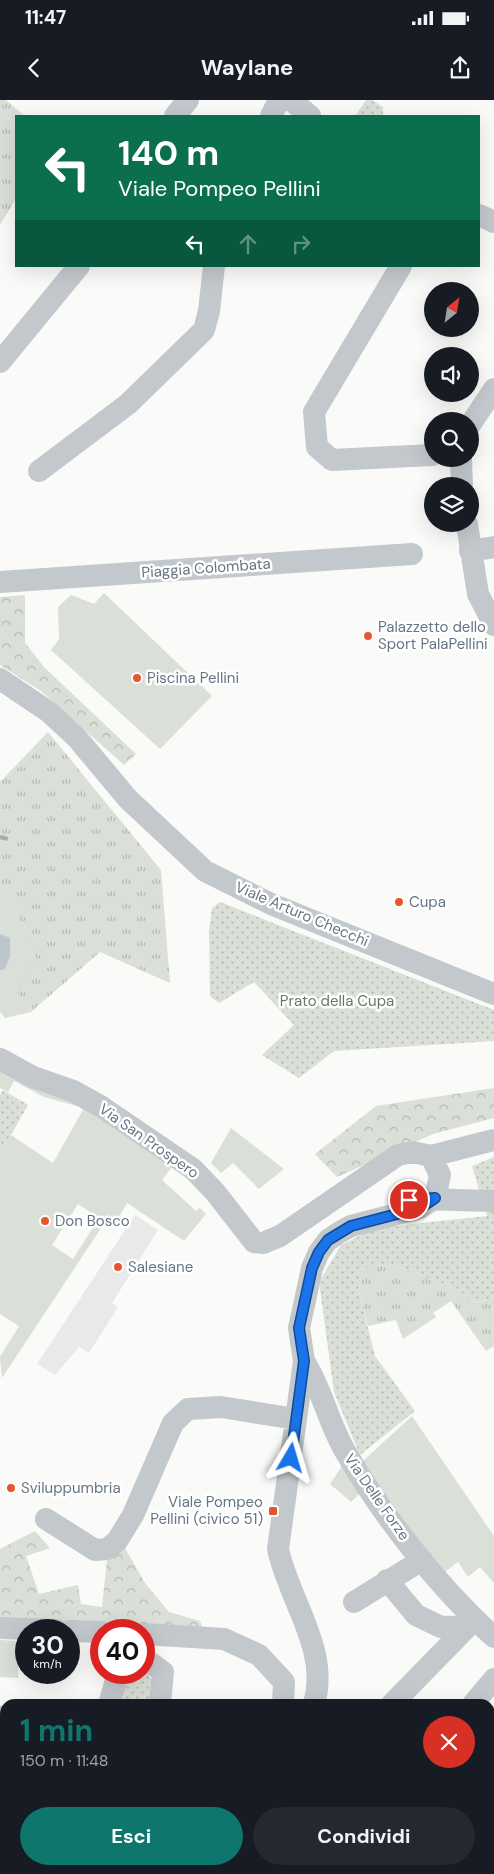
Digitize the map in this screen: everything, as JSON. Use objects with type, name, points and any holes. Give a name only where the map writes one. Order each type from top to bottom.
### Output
[{"type":"street","points":[[176,115],[188,100]]},
{"type":"street","points":[[272,115],[279,100]]},
{"type":"street","points":[[291,100],[309,115]]},
{"type":"street","points":[[480,215],[494,222]]},
{"type":"street","points":[[0,362],[78,267]]},
{"type":"street","points":[[39,472],[128,404],[204,330],[209,311],[214,267]]},
{"type":"street","points":[[400,267],[314,412],[317,447],[332,460],[424,455]]},
{"type":"street","points":[[479,412],[494,389]]},
{"type":"street","points":[[468,532],[478,594],[494,625]]},
{"type":"street","points":[[470,551],[494,547]]},
{"type":"street","name":"Piaggia Colombata","points":[[0,582],[412,554]]},
{"type":"street","name":"Viale Arturo Checchi","points":[[0,679],[49,712],[77,738],[128,799],[205,871],[271,904],[494,994]]},
{"type":"street","name":"Via San Prospero","points":[[0,1059],[33,1077],[73,1091],[102,1107],[193,1170],[215,1192],[254,1242],[263,1243],[280,1236],[398,1155],[413,1152],[431,1156]]},
{"type":"street","points":[[435,1198],[440,1175],[431,1156],[494,1140]]},
{"type":"street","points":[[315,1699],[319,1671],[316,1650],[283,1572],[278,1549],[304,1361],[299,1328],[312,1268],[319,1252],[328,1240],[351,1226],[420,1208],[435,1198],[494,1201]]},
{"type":"street","name":"Via Delle Forze","points":[[304,1361],[316,1379],[344,1450],[383,1508],[472,1622],[494,1637]]},
{"type":"street","points":[[46,1519],[95,1550],[107,1549],[117,1541],[133,1515],[174,1423],[188,1409],[221,1407],[296,1419]]},
{"type":"street","points":[[354,1602],[422,1560]]},
{"type":"street","points":[[387,1580],[416,1615],[441,1627],[472,1622]]},
{"type":"street","points":[[397,1699],[472,1622]]},
{"type":"street","points":[[0,1628],[15,1629]]},
{"type":"street","points":[[155,1635],[224,1639],[259,1655],[284,1682],[284,1699]]},
{"type":"street","points":[[155,1666],[163,1672],[160,1699]]},
{"type":"street","points":[[477,1699],[494,1679]]},
{"type":"street","points":[[110,1699],[115,1684]]},
{"type":"shaded area","points":[[0,934],[10,938],[10,956],[5,969],[0,970]]},
{"type":"shaded area","name":"Salesiane","points":[[135,1215],[158,1230],[112,1303],[118,1307],[89,1353],[79,1347],[55,1375],[37,1364]]},
{"type":"green space","points":[[0,100],[6,100],[24,115],[15,115],[15,201],[0,225]]},
{"type":"green space","points":[[366,100],[372,100],[383,107],[383,115],[356,115]]},
{"type":"green space","name":"Piscina Pellini","points":[[104,593],[212,696],[160,749],[51,650],[59,639],[58,607],[71,595],[94,604]]},
{"type":"green space","points":[[25,595],[25,643],[45,668],[136,754],[124,765],[41,691],[0,665],[0,597]]},
{"type":"green space","points":[[48,732],[161,870],[170,983],[100,952],[31,1012],[16,991],[27,931],[0,892],[0,782]]},
{"type":"green space","points":[[0,892],[27,931],[37,960],[16,991],[31,1012],[5,1018],[0,1012]]},
{"type":"green space","name":"Prato della Cupa","points":[[220,902],[494,1010],[494,1041],[334,1051],[299,1078],[262,1055],[294,1025],[254,982],[219,1003],[210,996],[209,930],[212,908]]},
{"type":"green space","points":[[0,1067],[87,1102],[175,1163],[162,1180],[196,1211],[200,1208],[206,1214],[184,1241],[127,1203],[115,1224],[107,1219],[2,1378],[0,1357],[19,1326],[0,1314],[0,1144],[4,1146],[11,1135],[53,1163],[84,1108],[44,1097],[14,1081],[8,1092],[0,1088]],"holes":[[[78,1204],[99,1218],[73,1259],[52,1245]]]},
{"type":"green space","points":[[494,1088],[494,1118],[433,1134],[337,1177],[315,1154],[376,1106]]},
{"type":"green space","points":[[3,1090],[28,1105],[4,1147],[0,1144],[0,1095]]},
{"type":"green space","points":[[231,1128],[284,1169],[259,1189],[233,1163],[221,1173],[211,1163]]},
{"type":"green space","points":[[494,1157],[494,1297],[476,1303],[456,1289],[395,1265],[362,1268],[359,1292],[375,1356],[415,1411],[360,1455],[334,1392],[319,1282],[341,1245],[375,1228],[487,1216],[472,1166]]},
{"type":"green space","points":[[395,1265],[456,1289],[476,1303],[494,1297],[494,1346],[486,1351],[451,1301],[433,1313],[436,1317],[403,1339],[396,1320],[368,1326],[359,1292],[362,1267]]},
{"type":"green space","points":[[412,1416],[494,1536],[494,1583],[480,1567],[468,1577],[458,1562],[442,1574],[384,1502],[363,1461]]},
{"type":"green space","points":[[344,1463],[365,1489],[351,1502],[330,1484]]},
{"type":"green space","points":[[35,1531],[50,1548],[26,1556],[39,1594],[78,1585],[81,1604],[102,1607],[107,1559],[125,1548],[145,1583],[169,1612],[200,1621],[204,1631],[155,1629],[155,1619],[90,1619],[90,1626],[80,1626],[80,1619],[15,1619],[15,1623],[0,1622],[0,1549]]},
{"type":"green space","points":[[0,1640],[15,1641],[15,1678],[0,1677]]},
{"type":"green space","points":[[123,1684],[155,1684],[153,1699],[116,1699]]},
{"type":"railway","points":[[0,837],[8,839]]},
{"type":"place","name":"Palazzetto dello Sport PalaPellini","points":[[368,636]]},
{"type":"place","name":"Piscina Pellini","points":[[137,678]]},
{"type":"place","name":"Cupa","points":[[399,902]]},
{"type":"place","name":"Don Bosco","points":[[45,1221]]},
{"type":"place","name":"Salesiane","points":[[118,1267]]},
{"type":"place","name":"Sviluppumbria","points":[[11,1488]]},
{"type":"place","name":"Viale Pompeo Pellini (civico 51)","points":[[273,1511]]},
{"type":"route","points":[[291,1458],[304,1361],[299,1328],[305,1306],[306,1289],[319,1252],[328,1240],[351,1226],[420,1208],[435,1198],[409,1200]]}]
